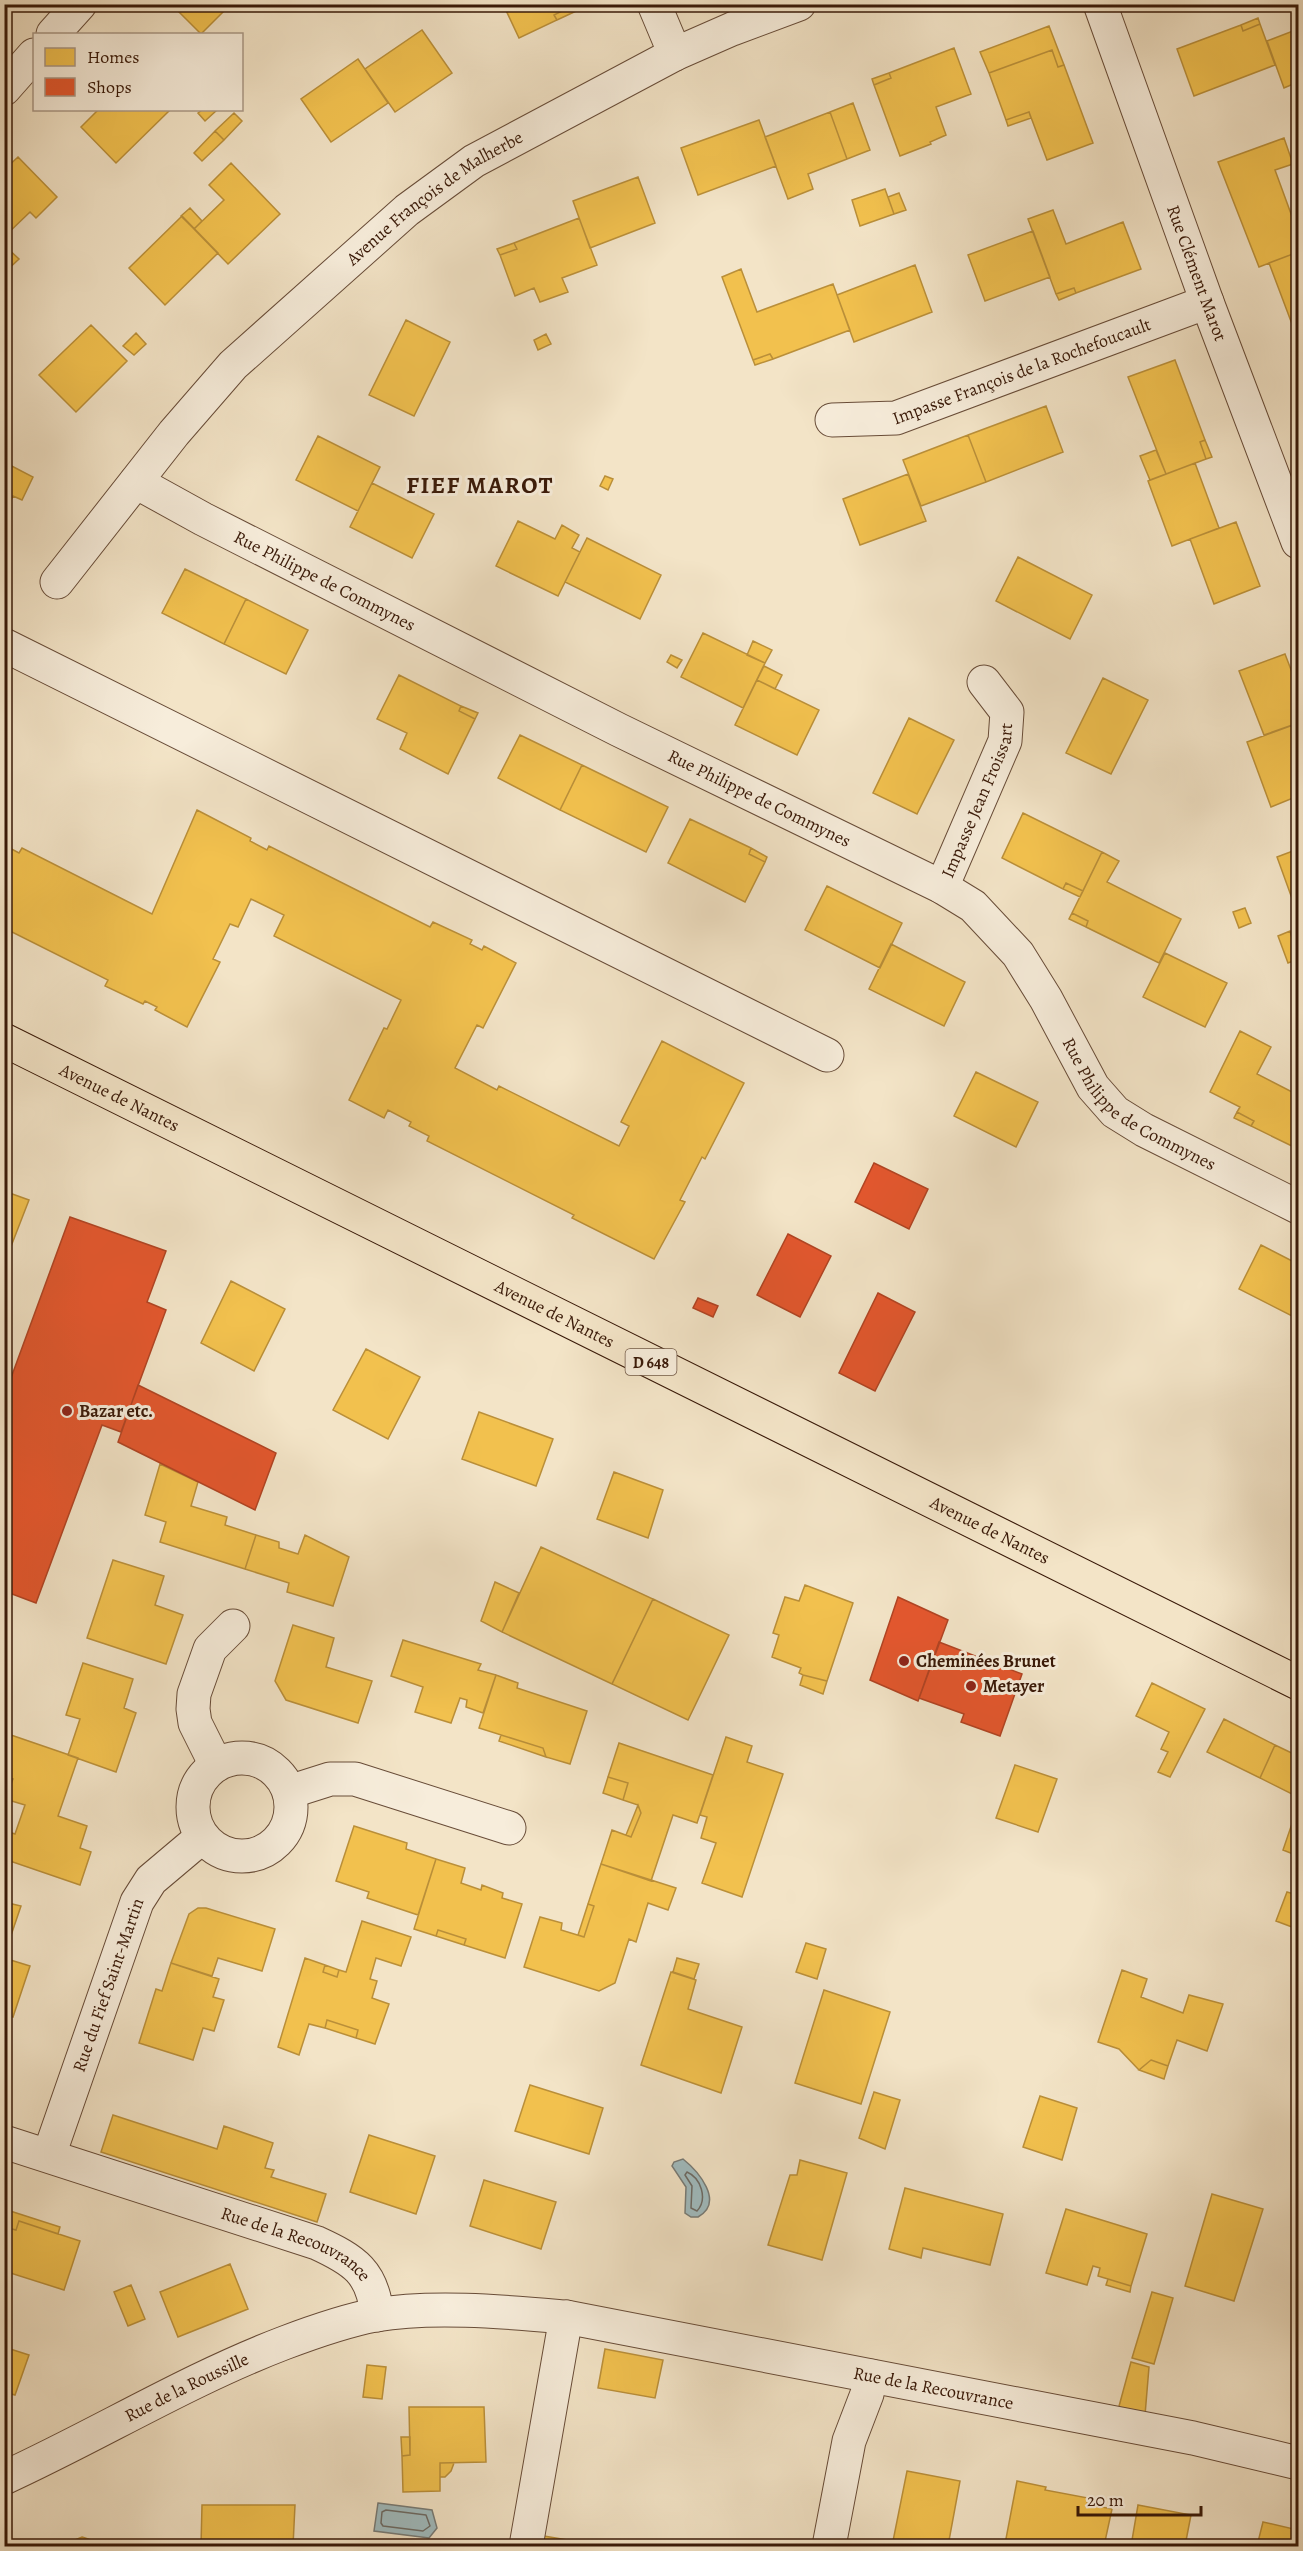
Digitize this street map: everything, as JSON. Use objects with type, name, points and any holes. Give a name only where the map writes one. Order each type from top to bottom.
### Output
[{"type":"main road","name":"Avenue de Nantes","points":[[4,1040],[1299,1683]]},
{"type":"street","points":[[54,33],[80,4]]},
{"type":"street","points":[[654,4],[675,54]]},
{"type":"street","name":"Avenue François de Malherbe","points":[[57,582],[174,433],[233,365],[406,210],[474,160],[675,54],[732,29],[799,4]]},
{"type":"street","name":"Rue Clément Marot","points":[[1100,4],[1207,302],[1299,542]]},
{"type":"street","points":[[4,89],[33,56]]},
{"type":"street","name":"Impasse François de la Rochefoucault","points":[[832,420],[896,418],[1207,302]]},
{"type":"street","name":"Rue Philippe de Commynes","points":[[136,482],[203,519],[619,730],[942,886],[974,906],[1018,954],[1046,999],[1093,1087],[1115,1112],[1144,1130],[1299,1207]]},
{"type":"street","points":[[4,645],[827,1055]]},
{"type":"street","name":"Impasse Jean Froissart","points":[[942,886],[1005,741],[1007,712],[984,682]]},
{"type":"street","points":[[216,1765],[195,1724],[194,1694],[210,1649],[233,1626]]},
{"type":"street","points":[[245,1757],[260,1761],[272,1768],[283,1779],[289,1792],[292,1807],[283,1836],[272,1847],[258,1854],[243,1857],[227,1854],[214,1848],[202,1837],[195,1822],[193,1806],[195,1790],[204,1776],[216,1765],[230,1759],[245,1757]]},
{"type":"street","points":[[289,1792],[330,1779],[355,1779],[509,1828]]},
{"type":"street","name":"Rue du Fief Saint-Martin","points":[[49,2155],[137,1902],[151,1880],[202,1837]]},
{"type":"street","name":"Rue de la Recouvrance","points":[[4,2142],[317,2243],[340,2253],[357,2265],[369,2279],[377,2315],[444,2311],[510,2312],[566,2317],[1192,2438],[1299,2463]]},
{"type":"street","name":"Rue de la Roussille","points":[[4,2478],[237,2361],[302,2337],[377,2315]]},
{"type":"street","points":[[526,2547],[566,2317]]},
{"type":"street","points":[[829,2547],[849,2441],[867,2394],[871,2376]]},
{"type":"water","points":[[683,2159],[701,2179],[709,2195],[706,2211],[698,2217],[691,2217],[685,2213],[686,2187],[672,2166],[674,2162]]},
{"type":"water","points":[[378,2503],[432,2510],[437,2528],[429,2538],[374,2531]]},
{"type":"building: Homes","points":[[171,4],[231,4],[202,33]]},
{"type":"building: Homes","points":[[503,4],[576,4],[554,15],[557,20],[519,38]]},
{"type":"building: Homes","points":[[576,4],[587,6],[557,20],[554,15]]},
{"type":"building: Homes","points":[[1258,18],[1260,24],[1243,31],[1241,25]]},
{"type":"building: Homes","points":[[1260,24],[1275,65],[1194,96],[1177,49],[1241,25],[1243,31]]},
{"type":"building: Homes","points":[[1049,26],[1064,65],[1058,67],[1052,50],[989,73],[980,52]]},
{"type":"building: Homes","points":[[1298,29],[1298,82],[1284,88],[1267,41]]},
{"type":"building: Homes","points":[[422,30],[452,73],[395,112],[365,69]]},
{"type":"building: Homes","points":[[954,48],[971,94],[936,107],[946,135],[930,142],[931,144],[900,156],[874,85],[891,78],[889,73]]},
{"type":"building: Homes","points":[[1052,50],[1058,67],[1064,65],[1093,143],[1047,160],[1029,112],[1006,120],[989,73]]},
{"type":"building: Homes","points":[[358,59],[388,103],[331,142],[301,99]]},
{"type":"building: Homes","points":[[889,73],[891,78],[874,85],[872,79]]},
{"type":"building: Homes","points":[[853,103],[870,150],[847,159],[830,112]]},
{"type":"building: Homes","points":[[97,111],[169,111],[116,163],[81,127]]},
{"type":"building: Homes","points":[[201,111],[216,111],[205,121],[198,113]]},
{"type":"building: Homes","points":[[830,112],[847,159],[808,174],[813,189],[788,199],[765,137]]},
{"type":"building: Homes","points":[[1029,112],[1031,118],[1008,126],[1006,120]]},
{"type":"building: Homes","points":[[234,113],[242,121],[224,140],[215,131]]},
{"type":"building: Homes","points":[[759,120],[776,166],[698,195],[681,148]]},
{"type":"building: Homes","points":[[215,131],[224,140],[202,161],[194,153]]},
{"type":"building: Homes","points":[[1284,138],[1293,164],[1275,170],[1298,233],[1298,252],[1259,267],[1218,162]]},
{"type":"building: Homes","points":[[18,157],[57,197],[36,218],[30,212],[4,237],[4,170]]},
{"type":"building: Homes","points":[[231,163],[280,214],[228,264],[194,229],[224,200],[209,185]]},
{"type":"building: Homes","points":[[638,177],[655,223],[590,248],[573,201]]},
{"type":"building: Homes","points":[[885,189],[894,214],[860,226],[852,200]]},
{"type":"building: Homes","points":[[899,193],[906,210],[894,214],[888,197]]},
{"type":"building: Homes","points":[[190,208],[202,221],[194,229],[181,216]]},
{"type":"building: Homes","points":[[1053,210],[1066,244],[1123,222],[1141,269],[1076,293],[1074,288],[1056,294],[1028,219]]},
{"type":"building: Homes","points":[[182,216],[218,253],[165,305],[129,268]]},
{"type":"building: Homes","points":[[579,218],[597,265],[562,278],[568,292],[540,302],[534,288],[515,296],[500,255],[517,249],[514,243]]},
{"type":"building: Homes","points":[[1033,231],[1050,277],[985,301],[968,255]]},
{"type":"building: Homes","points":[[514,243],[517,249],[500,255],[497,249]]},
{"type":"building: Homes","points":[[4,245],[19,259],[4,273]]},
{"type":"building: Homes","points":[[1298,252],[1298,340],[1269,263]]},
{"type":"building: Homes","points":[[915,265],[932,312],[854,342],[837,295]]},
{"type":"building: Homes","points":[[741,269],[757,312],[833,284],[850,330],[773,359],[770,354],[753,360],[722,277]]},
{"type":"building: Homes","points":[[1074,288],[1076,293],[1059,300],[1056,294]]},
{"type":"building: Homes","points":[[406,320],[450,342],[414,416],[369,395]]},
{"type":"building: Homes","points":[[91,325],[127,361],[76,412],[39,375]]},
{"type":"building: Homes","points":[[136,333],[146,344],[134,355],[123,346]]},
{"type":"building: Homes","points":[[546,334],[551,344],[538,350],[534,340]]},
{"type":"building: Homes","points":[[770,354],[773,359],[755,365],[753,360]]},
{"type":"building: Homes","points":[[1175,360],[1205,440],[1200,442],[1206,459],[1166,474],[1128,377]]},
{"type":"building: Homes","points":[[1046,406],[1063,452],[986,482],[968,435]]},
{"type":"building: Homes","points":[[968,435],[986,482],[921,506],[903,460]]},
{"type":"building: Homes","points":[[318,436],[380,467],[358,511],[296,480]]},
{"type":"building: Homes","points":[[1205,440],[1212,457],[1206,459],[1200,442]]},
{"type":"building: Homes","points":[[1156,450],[1166,474],[1150,480],[1140,456]]},
{"type":"building: Homes","points":[[4,462],[33,477],[22,500],[13,496],[4,513]]},
{"type":"building: Homes","points":[[1195,463],[1219,528],[1172,546],[1148,481]]},
{"type":"building: Homes","points":[[908,474],[926,521],[860,545],[843,499]]},
{"type":"building: Homes","points":[[605,476],[613,479],[608,490],[600,486]]},
{"type":"building: Homes","points":[[372,483],[434,514],[412,558],[350,527]]},
{"type":"building: Homes","points":[[518,521],[555,539],[562,525],[579,535],[572,548],[580,552],[558,596],[496,566]]},
{"type":"building: Homes","points":[[1236,522],[1260,586],[1214,604],[1190,539]]},
{"type":"building: Homes","points":[[587,538],[661,575],[640,619],[565,582]]},
{"type":"building: Homes","points":[[1018,557],[1092,595],[1070,639],[996,601]]},
{"type":"building: Homes","points":[[185,569],[246,599],[224,644],[162,613]]},
{"type":"building: Homes","points":[[246,599],[308,630],[286,674],[224,644]]},
{"type":"building: Homes","points":[[703,633],[765,663],[743,708],[681,677]]},
{"type":"building: Homes","points":[[753,641],[772,650],[765,663],[747,655]]},
{"type":"building: Homes","points":[[1285,654],[1298,688],[1298,723],[1264,735],[1239,671]]},
{"type":"building: Homes","points":[[671,655],[682,660],[677,668],[667,662]]},
{"type":"building: Homes","points":[[764,666],[782,675],[775,689],[757,680]]},
{"type":"building: Homes","points":[[399,675],[461,706],[459,711],[475,719],[448,774],[400,749],[407,733],[377,719]]},
{"type":"building: Homes","points":[[1103,678],[1148,700],[1111,774],[1066,753]]},
{"type":"building: Homes","points":[[757,680],[819,710],[797,755],[735,725]]},
{"type":"building: Homes","points":[[461,706],[478,713],[475,719],[459,711]]},
{"type":"building: Homes","points":[[909,718],[954,740],[917,814],[873,793]]},
{"type":"building: Homes","points":[[1293,725],[1298,740],[1298,796],[1271,807],[1247,742]]},
{"type":"building: Homes","points":[[520,735],[582,765],[560,810],[498,778]]},
{"type":"building: Homes","points":[[582,765],[668,807],[646,852],[560,810]]},
{"type":"building: Homes","points":[[197,810],[251,838],[250,841],[267,850],[269,846],[430,927],[433,922],[472,940],[470,944],[482,950],[484,946],[516,963],[483,1028],[477,1025],[455,1068],[497,1090],[499,1086],[619,1146],[629,1126],[621,1122],[662,1041],[744,1083],[705,1159],[702,1157],[680,1200],[685,1202],[654,1259],[572,1218],[574,1215],[427,1141],[429,1136],[409,1126],[411,1122],[388,1110],[384,1118],[349,1100],[384,1028],[387,1029],[401,1000],[274,936],[284,915],[251,899],[238,927],[230,924],[213,959],[220,962],[187,1027],[155,1010],[157,1007],[145,1001],[143,1004],[105,986],[108,980],[4,928],[4,845],[19,853],[22,848],[152,914]]},
{"type":"building: Homes","points":[[1023,813],[1102,852],[1083,891],[1066,883],[1063,889],[1002,858]]},
{"type":"building: Homes","points":[[690,819],[751,848],[749,854],[765,862],[745,902],[668,863]]},
{"type":"building: Homes","points":[[751,848],[767,857],[765,862],[749,854]]},
{"type":"building: Homes","points":[[1298,849],[1298,902],[1294,904],[1277,857]]},
{"type":"building: Homes","points":[[1102,852],[1119,861],[1107,882],[1181,919],[1159,963],[1086,927],[1088,921],[1072,913]]},
{"type":"building: Homes","points":[[1066,883],[1083,891],[1080,897],[1063,889]]},
{"type":"building: Homes","points":[[827,886],[902,923],[880,968],[805,930]]},
{"type":"building: Homes","points":[[1245,908],[1251,923],[1239,928],[1233,912]]},
{"type":"building: Homes","points":[[1072,913],[1088,921],[1086,927],[1069,919]]},
{"type":"building: Homes","points":[[1290,931],[1298,959],[1288,963],[1278,936]]},
{"type":"building: Homes","points":[[891,944],[965,982],[944,1026],[869,989]]},
{"type":"building: Homes","points":[[1165,953],[1227,983],[1205,1027],[1143,997]]},
{"type":"building: Homes","points":[[1240,1031],[1271,1047],[1257,1074],[1298,1095],[1298,1149],[1251,1126],[1254,1121],[1237,1112],[1240,1107],[1210,1092]]},
{"type":"building: Homes","points":[[976,1072],[1038,1102],[1016,1147],[954,1116]]},
{"type":"building: Homes","points":[[1237,1112],[1254,1121],[1251,1126],[1234,1118]]},
{"type":"building: Homes","points":[[4,1191],[29,1200],[10,1249],[4,1246]]},
{"type":"building: Homes","points":[[1261,1245],[1298,1264],[1298,1319],[1239,1289]]},
{"type":"building: Homes","points":[[231,1281],[285,1309],[254,1371],[201,1343]]},
{"type":"building: Homes","points":[[366,1349],[420,1377],[388,1439],[333,1410]]},
{"type":"building: Homes","points":[[479,1412],[553,1439],[536,1486],[462,1459]]},
{"type":"building: Homes","points":[[160,1464],[198,1482],[191,1506],[227,1517],[225,1525],[256,1535],[245,1569],[160,1542],[166,1522],[145,1515]]},
{"type":"building: Homes","points":[[614,1472],[663,1490],[648,1538],[597,1519]]},
{"type":"building: Homes","points":[[256,1535],[279,1542],[279,1548],[298,1554],[305,1535],[349,1557],[333,1606],[287,1592],[289,1583],[245,1569]]},
{"type":"building: Homes","points":[[541,1547],[653,1599],[612,1684],[502,1632]]},
{"type":"building: Homes","points":[[113,1560],[164,1576],[155,1605],[183,1615],[166,1664],[87,1638]]},
{"type":"building: Homes","points":[[495,1582],[519,1593],[502,1632],[481,1621]]},
{"type":"building: Homes","points":[[805,1585],[853,1603],[827,1681],[803,1675],[799,1673],[801,1668],[772,1657],[779,1635],[773,1633],[785,1597],[799,1601]]},
{"type":"building: Homes","points":[[653,1599],[729,1635],[688,1720],[612,1684]]},
{"type":"building: Homes","points":[[293,1625],[334,1638],[326,1667],[372,1681],[358,1723],[286,1700],[275,1681]]},
{"type":"building: Homes","points":[[403,1640],[481,1664],[478,1670],[496,1675],[483,1713],[466,1707],[467,1700],[460,1698],[451,1723],[415,1712],[423,1687],[391,1676]]},
{"type":"building: Homes","points":[[83,1663],[133,1679],[124,1708],[136,1713],[116,1772],[68,1755],[80,1719],[66,1715]]},
{"type":"building: Homes","points":[[496,1675],[518,1683],[517,1688],[587,1711],[570,1764],[546,1757],[543,1748],[479,1728]]},
{"type":"building: Homes","points":[[803,1675],[827,1681],[823,1694],[800,1685]]},
{"type":"building: Homes","points":[[1152,1683],[1205,1709],[1170,1777],[1158,1772],[1168,1752],[1161,1749],[1169,1732],[1136,1716]]},
{"type":"building: Homes","points":[[1224,1719],[1275,1745],[1260,1778],[1207,1752]]},
{"type":"building: Homes","points":[[11,1735],[78,1758],[58,1816],[87,1826],[80,1848],[91,1852],[80,1885],[4,1859],[4,1847],[9,1832],[15,1834],[25,1805],[5,1799],[13,1779],[4,1776],[4,1752]]},
{"type":"building: Homes","points":[[501,1735],[543,1748],[546,1757],[499,1741]]},
{"type":"building: Homes","points":[[726,1737],[752,1746],[747,1762],[783,1774],[742,1897],[702,1883],[716,1843],[701,1838],[707,1817],[700,1815]]},
{"type":"building: Homes","points":[[619,1743],[713,1775],[697,1823],[673,1815],[651,1881],[601,1864],[612,1830],[631,1837],[641,1813],[638,1805],[623,1800],[628,1783],[608,1777]]},
{"type":"building: Homes","points":[[1275,1745],[1298,1756],[1298,1797],[1260,1778]]},
{"type":"building: Homes","points":[[1015,1765],[1057,1779],[1038,1832],[996,1818]]},
{"type":"building: Homes","points":[[608,1777],[628,1783],[623,1800],[603,1793]]},
{"type":"building: Homes","points":[[638,1805],[641,1813],[631,1837],[626,1835]]},
{"type":"building: Homes","points":[[1298,1806],[1298,1856],[1283,1850]]},
{"type":"building: Homes","points":[[354,1826],[407,1843],[406,1849],[436,1859],[418,1915],[367,1898],[369,1892],[336,1881]]},
{"type":"building: Homes","points":[[436,1859],[465,1868],[461,1883],[481,1890],[482,1885],[503,1893],[502,1898],[522,1904],[505,1958],[464,1945],[466,1939],[438,1930],[436,1936],[414,1929]]},
{"type":"building: Homes","points":[[601,1864],[676,1888],[668,1910],[648,1903],[636,1942],[629,1939],[615,1983],[599,1991],[524,1967],[540,1917],[562,1923],[561,1930],[584,1937],[594,1906],[588,1904]]},
{"type":"building: Homes","points":[[1287,1892],[1298,1895],[1298,1910],[1292,1927],[1276,1921]]},
{"type":"building: Homes","points":[[4,1902],[21,1906],[4,1956]]},
{"type":"building: Homes","points":[[588,1904],[594,1906],[584,1937],[578,1935]]},
{"type":"building: Homes","points":[[198,1908],[206,1908],[275,1929],[262,1971],[218,1958],[212,1976],[171,1963],[189,1914]]},
{"type":"building: Homes","points":[[362,1921],[411,1937],[401,1966],[376,1958],[370,1979],[377,1981],[372,1998],[389,2004],[375,2044],[356,2038],[358,2030],[327,2020],[325,2028],[309,2024],[299,2055],[278,2047],[305,1958],[325,1965],[323,1972],[337,1977],[339,1970],[346,1972]]},
{"type":"building: Homes","points":[[438,1930],[466,1939],[464,1945],[436,1936]]},
{"type":"building: Homes","points":[[806,1943],[826,1949],[817,1979],[796,1972]]},
{"type":"building: Homes","points":[[4,1958],[30,1966],[13,2017],[4,2014]]},
{"type":"building: Homes","points":[[677,1958],[699,1964],[694,1979],[673,1972]]},
{"type":"building: Homes","points":[[171,1963],[219,1979],[213,1997],[224,2000],[214,2031],[203,2028],[193,2060],[139,2043],[156,1989],[162,1991]]},
{"type":"building: Homes","points":[[325,1965],[339,1970],[337,1977],[323,1972]]},
{"type":"building: Homes","points":[[1122,1970],[1147,1979],[1141,1997],[1183,2013],[1189,1995],[1223,2004],[1207,2051],[1177,2040],[1168,2066],[1151,2060],[1139,2070],[1119,2049],[1098,2042]]},
{"type":"building: Homes","points":[[671,1972],[696,1980],[688,2009],[742,2027],[721,2093],[641,2065]]},
{"type":"building: Homes","points":[[824,1990],[890,2012],[861,2104],[795,2083]]},
{"type":"building: Homes","points":[[327,2020],[358,2030],[356,2038],[325,2028]]},
{"type":"building: Homes","points":[[1151,2060],[1168,2066],[1164,2079],[1139,2070]]},
{"type":"building: Homes","points":[[530,2085],[603,2108],[589,2154],[515,2131]]},
{"type":"building: Homes","points":[[874,2092],[900,2100],[885,2149],[859,2138]]},
{"type":"building: Homes","points":[[1040,2096],[1077,2108],[1062,2160],[1023,2147]]},
{"type":"building: Homes","points":[[113,2115],[217,2149],[224,2126],[273,2143],[265,2168],[274,2170],[271,2177],[326,2194],[317,2222],[101,2152]]},
{"type":"building: Homes","points":[[369,2135],[435,2156],[416,2214],[350,2192]]},
{"type":"building: Homes","points":[[800,2160],[847,2173],[822,2260],[768,2245],[790,2175],[797,2175]]},
{"type":"building: Homes","points":[[484,2180],[556,2202],[541,2249],[470,2226]]},
{"type":"building: Homes","points":[[905,2188],[1003,2214],[990,2265],[923,2248],[921,2258],[889,2249]]},
{"type":"building: Homes","points":[[1212,2194],[1263,2209],[1234,2301],[1185,2286]]},
{"type":"building: Homes","points":[[4,2209],[60,2227],[58,2234],[19,2221],[16,2230],[4,2227]]},
{"type":"building: Homes","points":[[1066,2209],[1147,2234],[1131,2286],[1098,2276],[1100,2268],[1093,2266],[1087,2285],[1046,2273]]},
{"type":"building: Homes","points":[[19,2221],[80,2241],[64,2290],[4,2271],[4,2227],[16,2230]]},
{"type":"building: Homes","points":[[230,2264],[248,2309],[178,2337],[160,2292]]},
{"type":"building: Homes","points":[[1108,2279],[1131,2286],[1130,2292],[1106,2285]]},
{"type":"building: Homes","points":[[131,2285],[145,2319],[128,2326],[114,2292]]},
{"type":"building: Homes","points":[[1152,2292],[1173,2298],[1154,2364],[1132,2358]]},
{"type":"building: Homes","points":[[4,2347],[29,2355],[15,2395],[4,2392]]},
{"type":"building: Homes","points":[[605,2349],[663,2360],[655,2398],[598,2388]]},
{"type":"building: Homes","points":[[1131,2362],[1149,2367],[1145,2415],[1118,2410]]},
{"type":"building: Homes","points":[[367,2365],[386,2367],[382,2399],[363,2397]]},
{"type":"building: Homes","points":[[409,2407],[484,2407],[486,2462],[440,2463],[440,2491],[403,2492],[402,2456],[410,2455]]},
{"type":"building: Homes","points":[[401,2437],[410,2437],[410,2455],[402,2456]]},
{"type":"building: Homes","points":[[440,2463],[454,2463],[451,2471],[445,2477],[440,2477]]},
{"type":"building: Homes","points":[[907,2471],[960,2481],[948,2546],[892,2546]]},
{"type":"building: Homes","points":[[1017,2481],[1046,2487],[1045,2490],[1088,2498],[1087,2504],[1112,2509],[1104,2546],[1005,2544]]},
{"type":"building: Homes","points":[[202,2505],[295,2505],[293,2546],[201,2546]]},
{"type":"building: Homes","points":[[1138,2505],[1191,2515],[1185,2546],[1131,2546]]},
{"type":"building: Homes","points":[[1263,2522],[1298,2530],[1298,2546],[1257,2546]]},
{"type":"building: Homes","points":[[544,2536],[585,2543],[584,2546],[542,2546]]},
{"type":"building: Homes","points":[[82,2537],[91,2540],[97,2546],[68,2546],[72,2541]]},
{"type":"building: Shops","points":[[874,1163],[928,1189],[909,1229],[855,1202]]},
{"type":"building: Shops","name":"Bazar etc.","points":[[70,1217],[166,1251],[147,1302],[166,1310],[121,1432],[102,1425],[36,1603],[4,1591],[4,1397]]},
{"type":"building: Shops","points":[[788,1234],[831,1256],[800,1317],[757,1295]]},
{"type":"building: Shops","points":[[878,1293],[915,1312],[875,1391],[839,1373]]},
{"type":"building: Shops","points":[[698,1298],[718,1306],[713,1317],[693,1308]]},
{"type":"building: Shops","points":[[138,1385],[276,1453],[255,1510],[118,1442]]},
{"type":"building: Shops","name":"Cheminées Brunet","points":[[898,1597],[948,1620],[918,1701],[870,1680]]},
{"type":"building: Shops","name":"Metayer","points":[[939,1642],[1022,1674],[1000,1736],[961,1722],[964,1714],[919,1698]]},
{"type":"place","name":"Bazar etc.","points":[[67,1411]]},
{"type":"place","name":"Cheminées Brunet","points":[[904,1661]]},
{"type":"place","name":"Metayer","points":[[971,1686]]},
{"type":"district","name":"FIEF MAROT","points":[[480,485]]}]
